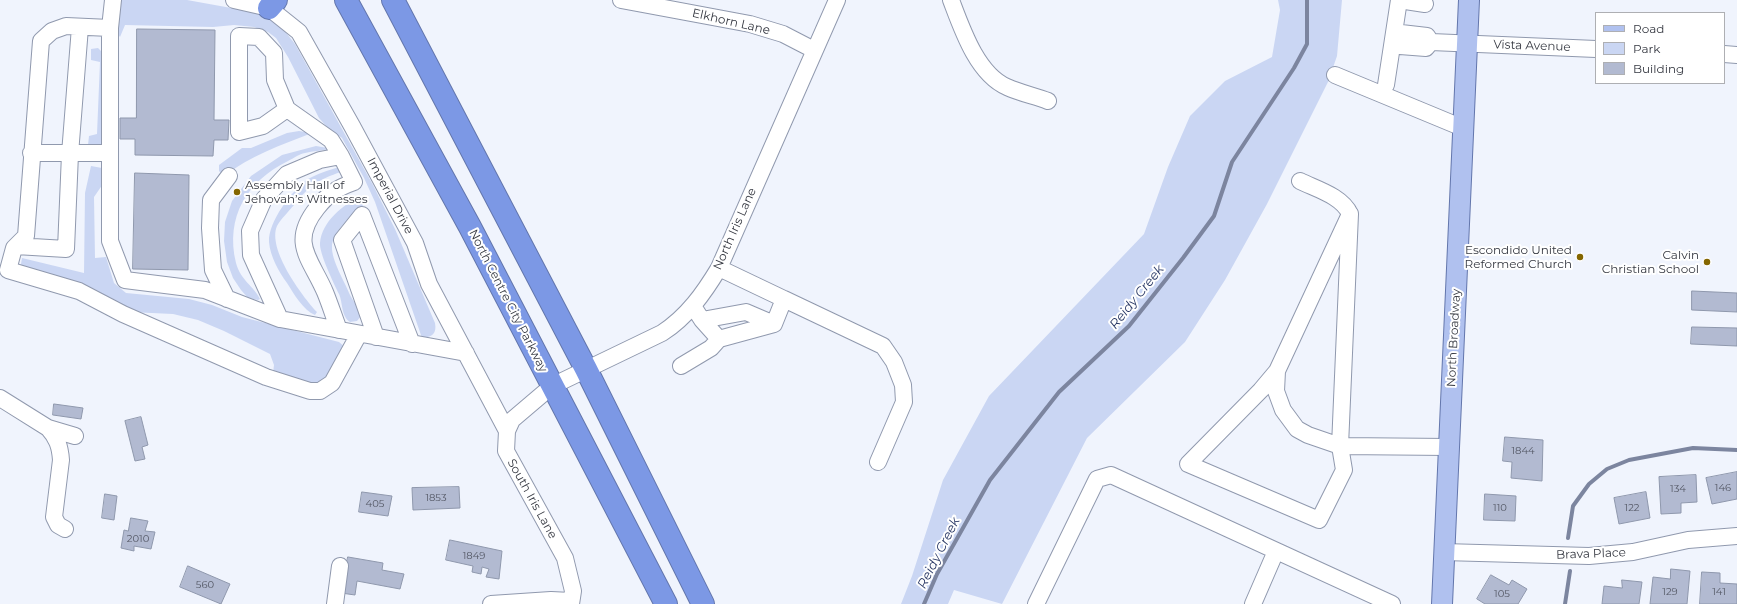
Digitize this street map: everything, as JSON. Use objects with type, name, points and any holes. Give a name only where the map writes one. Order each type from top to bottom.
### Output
[{"type":"highway","name":"North Centre City Parkway","points":[[346,0],[466,221],[666,604]]},
{"type":"highway","points":[[393,0],[586,369],[704,604]]},
{"type":"main road","name":"North Broadway","points":[[1442,604],[1443,552],[1469,0]]},
{"type":"street","points":[[113,0],[110,28],[110,241],[126,280],[205,290],[280,319],[466,354]]},
{"type":"street","name":"Imperial Drive","points":[[234,0],[273,4],[299,32],[345,112],[415,243],[429,284],[507,432]]},
{"type":"street","name":"Elkhorn Lane","points":[[621,0],[750,24],[783,34],[814,50]]},
{"type":"street","name":"North Iris Lane","points":[[552,386],[662,333],[693,306],[719,268],[837,0]]},
{"type":"street","points":[[951,0],[966,39],[986,72],[1006,87],[1048,101]]},
{"type":"street","points":[[1386,85],[1399,0],[1425,4]]},
{"type":"street","points":[[110,28],[66,26],[52,31],[41,41],[31,153],[26,236],[14,248],[8,270],[79,292],[123,314],[266,377],[310,391],[320,391],[332,383],[359,334]]},
{"type":"street","points":[[16,246],[66,249],[70,154],[80,27]]},
{"type":"street","name":"Vista Avenue","points":[[1394,39],[1401,33],[1427,36],[1431,42],[1595,49]]},
{"type":"street","points":[[287,109],[263,126],[239,132],[239,36],[260,37],[274,53],[275,80],[287,109],[330,140],[341,156],[354,182],[338,188],[323,201],[309,218],[303,234],[305,255],[325,291],[339,330]]},
{"type":"street","points":[[1725,54],[1737,55]]},
{"type":"street","points":[[1335,75],[1463,128]]},
{"type":"street","points":[[31,153],[110,153]]},
{"type":"street","points":[[280,319],[251,254],[250,231],[264,199],[287,174],[320,160],[341,156]]},
{"type":"street","points":[[227,299],[213,270],[210,228],[211,200],[229,176]]},
{"type":"street","points":[[1300,181],[1338,199],[1347,207],[1350,214],[1340,446],[1344,470],[1319,520],[1188,464],[1261,390],[1276,371],[1350,214]]},
{"type":"street","points":[[376,337],[342,240],[362,215],[412,344]]},
{"type":"street","points":[[719,268],[883,346],[894,362],[903,384],[904,402],[878,462]]},
{"type":"street","points":[[774,324],[784,299]]},
{"type":"street","points":[[693,306],[702,320],[719,339]]},
{"type":"street","points":[[702,320],[746,312],[774,324]]},
{"type":"street","points":[[681,366],[710,348],[719,339],[774,324]]},
{"type":"street","points":[[1276,371],[1276,391],[1283,410],[1297,429],[1308,435],[1340,446],[1448,447]]},
{"type":"street","points":[[507,432],[512,420],[552,386]]},
{"type":"street","points":[[0,398],[48,428],[75,436]]},
{"type":"street","points":[[48,428],[58,440],[61,451],[54,517],[58,525],[65,529]]},
{"type":"street","name":"South Iris Lane","points":[[507,432],[506,451],[565,558],[573,591],[571,603]]},
{"type":"street","points":[[1036,604],[1097,479],[1112,475],[1392,604]]},
{"type":"street","name":"Brava Place","points":[[1443,552],[1589,556],[1633,552],[1688,540],[1737,536]]},
{"type":"street","points":[[1253,604],[1276,551]]},
{"type":"street","points":[[335,604],[340,566]]},
{"type":"street","points":[[491,604],[551,600],[571,603]]},
{"type":"green space","points":[[121,0],[187,0],[259,13],[280,25],[295,44],[373,185],[395,229],[435,323],[435,330],[431,336],[422,338],[375,202],[364,178],[342,138],[327,127],[319,118],[288,57],[276,38],[268,32],[254,27],[234,25],[213,27],[125,25],[120,37],[118,34]]},
{"type":"green space","points":[[1278,0],[1342,0],[1337,56],[1328,82],[1267,204],[1225,280],[1185,342],[1087,438],[1002,604],[954,590],[948,604],[901,604],[912,576],[943,480],[989,396],[1144,234],[1168,167],[1190,116],[1225,81],[1272,57],[1280,10]]},
{"type":"green space","points":[[98,48],[106,56],[104,147],[93,148],[88,145],[89,136],[97,134],[100,62],[91,60],[91,49]]},
{"type":"green space","points":[[299,131],[312,133],[255,157],[224,176],[219,171],[219,165],[242,148],[251,148],[287,133]]},
{"type":"green space","points":[[316,146],[329,149],[301,154],[274,169],[261,179],[242,202],[234,230],[233,246],[236,263],[244,279],[260,299],[248,298],[233,278],[227,262],[224,241],[225,222],[232,201],[251,176],[282,155]]},
{"type":"green space","points":[[91,166],[102,168],[105,181],[94,197],[95,258],[106,257],[114,283],[126,293],[189,299],[212,305],[242,317],[339,342],[345,347],[324,383],[313,385],[273,373],[274,365],[270,354],[198,320],[173,314],[130,312],[96,290],[69,279],[23,269],[21,264],[22,258],[84,273],[85,193]]},
{"type":"green space","points":[[339,167],[341,172],[326,177],[305,193],[279,223],[275,236],[281,259],[295,284],[317,312],[315,315],[299,301],[278,269],[270,247],[270,234],[272,225],[282,207],[288,198],[302,184],[315,175]]},
{"type":"green space","points":[[361,196],[366,198],[368,201],[340,228],[333,240],[332,246],[332,252],[339,271],[361,316],[357,321],[350,322],[345,316],[339,294],[324,261],[320,243],[325,228],[334,215],[347,204]]},
{"type":"building","points":[[137,29],[215,30],[214,120],[229,120],[228,140],[214,140],[213,156],[135,155],[135,139],[120,139],[120,118],[136,118]]},
{"type":"building","points":[[135,173],[189,175],[188,270],[133,269]]},
{"type":"building","points":[[1692,291],[1737,293],[1737,312],[1692,310]]},
{"type":"building","points":[[1692,327],[1737,328],[1737,346],[1691,344]]},
{"type":"building","points":[[54,404],[83,408],[81,419],[53,415]]},
{"type":"building","points":[[141,417],[148,445],[142,447],[145,459],[135,461],[125,421]]},
{"type":"building","points":[[1505,437],[1543,440],[1542,481],[1511,478],[1512,462],[1503,461]]},
{"type":"building","points":[[1737,472],[1737,499],[1712,504],[1706,478]]},
{"type":"building","points":[[1696,475],[1697,502],[1681,503],[1681,513],[1661,514],[1659,477]]},
{"type":"building","points":[[459,487],[460,508],[413,510],[412,488]]},
{"type":"building","points":[[362,492],[392,496],[388,516],[359,512]]},
{"type":"building","points":[[1646,492],[1650,518],[1619,524],[1614,498]]},
{"type":"building","points":[[105,494],[117,496],[114,520],[102,518]]},
{"type":"building","points":[[1485,494],[1516,496],[1515,521],[1484,520]]},
{"type":"building","points":[[131,518],[148,521],[145,531],[155,532],[151,549],[134,546],[134,551],[121,548],[124,530],[128,531]]},
{"type":"building","points":[[450,540],[502,551],[499,579],[486,577],[489,569],[482,567],[481,574],[472,572],[473,566],[446,560]]},
{"type":"building","points":[[348,557],[383,563],[382,570],[404,574],[400,589],[357,581],[355,595],[341,593]]},
{"type":"building","points":[[188,566],[230,584],[221,604],[180,587]]},
{"type":"building","points":[[1671,569],[1690,571],[1687,604],[1650,604],[1653,577],[1670,579]]},
{"type":"building","points":[[1702,572],[1720,573],[1720,583],[1737,584],[1737,604],[1700,604]]},
{"type":"building","points":[[1491,575],[1509,585],[1512,580],[1527,589],[1518,604],[1485,604],[1477,599]]},
{"type":"building","points":[[1622,580],[1642,582],[1639,604],[1602,604],[1604,586],[1622,588]]},
{"type":"waterway","name":"Reidy Creek","points":[[924,604],[937,574],[990,480],[1059,392],[1129,326],[1214,216],[1232,162],[1294,68],[1307,44],[1307,0]]},
{"type":"waterway","points":[[1568,538],[1573,506],[1589,484],[1607,469],[1629,460],[1693,448],[1737,450]]},
{"type":"waterway","points":[[1565,604],[1570,571]]},
{"type":"place","name":"Assembly Hall of Jehovah’s Witnesses","points":[[237,192]]},
{"type":"place","name":"Escondido United Reformed Church","points":[[1580,257]]},
{"type":"place","name":"Calvin Christian School","points":[[1707,262]]}]
